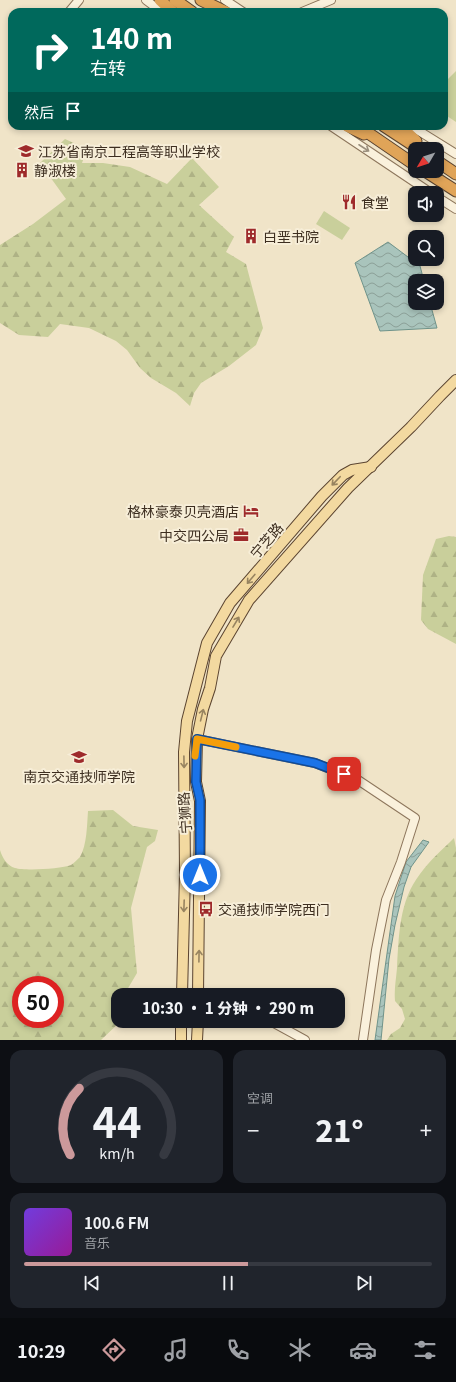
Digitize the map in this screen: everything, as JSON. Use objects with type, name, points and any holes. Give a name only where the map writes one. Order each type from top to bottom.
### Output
[{"type":"highway","points":[[160,0],[169,8]]},
{"type":"highway","points":[[175,0],[186,8]]},
{"type":"highway","points":[[196,0],[207,8]]},
{"type":"highway","points":[[201,0],[218,8]]},
{"type":"highway","points":[[354,130],[384,144]]},
{"type":"highway","points":[[364,130],[408,159]]},
{"type":"highway","points":[[390,130],[408,142]]},
{"type":"highway","points":[[405,130],[418,142]]},
{"type":"highway","points":[[444,165],[456,174]]},
{"type":"highway","points":[[436,178],[456,191]]},
{"type":"main road","name":"宁芝路","points":[[216,656],[249,600],[306,534],[348,488],[411,427],[456,380]]},
{"type":"main road","name":"宁芝路","points":[[203,655],[207,643],[230,603],[322,496],[343,474],[352,470],[371,467]]},
{"type":"main road","name":"宁狮路","points":[[182,988],[185,874],[184,752],[187,721],[203,655]]},
{"type":"main road","name":"宁狮路","points":[[198,988],[200,800],[196,782],[197,739],[203,709],[210,688],[216,656]]},
{"type":"main road","points":[[181,1028],[181,1040]]},
{"type":"main road","points":[[197,1040],[198,1028]]},
{"type":"street","points":[[72,8],[79,0]]},
{"type":"street","points":[[146,0],[157,8]]},
{"type":"street","points":[[226,0],[237,8]]},
{"type":"street","points":[[312,8],[331,0]]},
{"type":"street","points":[[337,130],[421,186]]},
{"type":"street","points":[[417,130],[456,154]]},
{"type":"street","points":[[444,201],[456,209]]},
{"type":"street","points":[[197,739],[315,763],[358,780],[415,818],[401,862],[386,900],[362,1040]]},
{"type":"street","points":[[283,1028],[305,1040]]},
{"type":"green space","points":[[456,71],[456,122],[448,117],[448,79]]},
{"type":"green space","points":[[65,139],[87,149],[82,163],[103,163],[130,167],[167,184],[192,158],[219,187],[199,205],[234,237],[226,252],[246,264],[263,328],[256,345],[229,366],[201,383],[194,393],[190,406],[176,393],[151,378],[140,368],[127,350],[116,341],[89,328],[60,324],[48,337],[19,335],[0,323],[0,245],[33,224],[66,199],[40,163]]},
{"type":"green space","points":[[324,211],[350,228],[342,240],[316,224]]},
{"type":"green space","points":[[449,536],[456,537],[456,644],[428,629],[421,620],[423,575],[436,539]]},
{"type":"green space","points":[[113,810],[133,826],[158,830],[155,841],[147,847],[131,908],[137,973],[128,988],[111,988],[111,1028],[114,1028],[101,1040],[0,1040],[0,850],[5,861],[15,868],[59,868],[71,865],[80,857],[84,847],[88,811]]},
{"type":"green space","points":[[454,838],[456,848],[456,1040],[387,1040],[391,1034],[400,1028],[405,1019],[402,1009],[395,1001],[401,919],[404,907],[413,884],[420,874]]},
{"type":"water","points":[[388,242],[408,257],[408,266],[420,266],[422,274],[408,274],[408,310],[432,310],[437,328],[380,331],[355,263]]},
{"type":"water","points":[[423,840],[429,842],[411,867],[404,887],[389,959],[381,1040],[375,1040],[395,896],[406,862]]},
{"type":"slow traffic","points":[[195,756],[197,739],[236,747]]},
{"type":"place","name":"江苏省南京工程高等职业学校","points":[[26,151]]},
{"type":"place","name":"静淑楼","points":[[22,170]]},
{"type":"place","name":"食堂","points":[[349,202]]},
{"type":"place","name":"白垩书院","points":[[251,236]]},
{"type":"place","name":"格林豪泰贝壳酒店","points":[[251,511]]},
{"type":"place","name":"中交四公局","points":[[241,535]]},
{"type":"place","name":"南京交通技师学院","points":[[79,757]]},
{"type":"place","name":"交通技师学院西门","points":[[206,909]]},
{"type":"route","points":[[200,875],[200,800],[196,782],[195,756],[197,739],[315,763],[344,774]]}]
